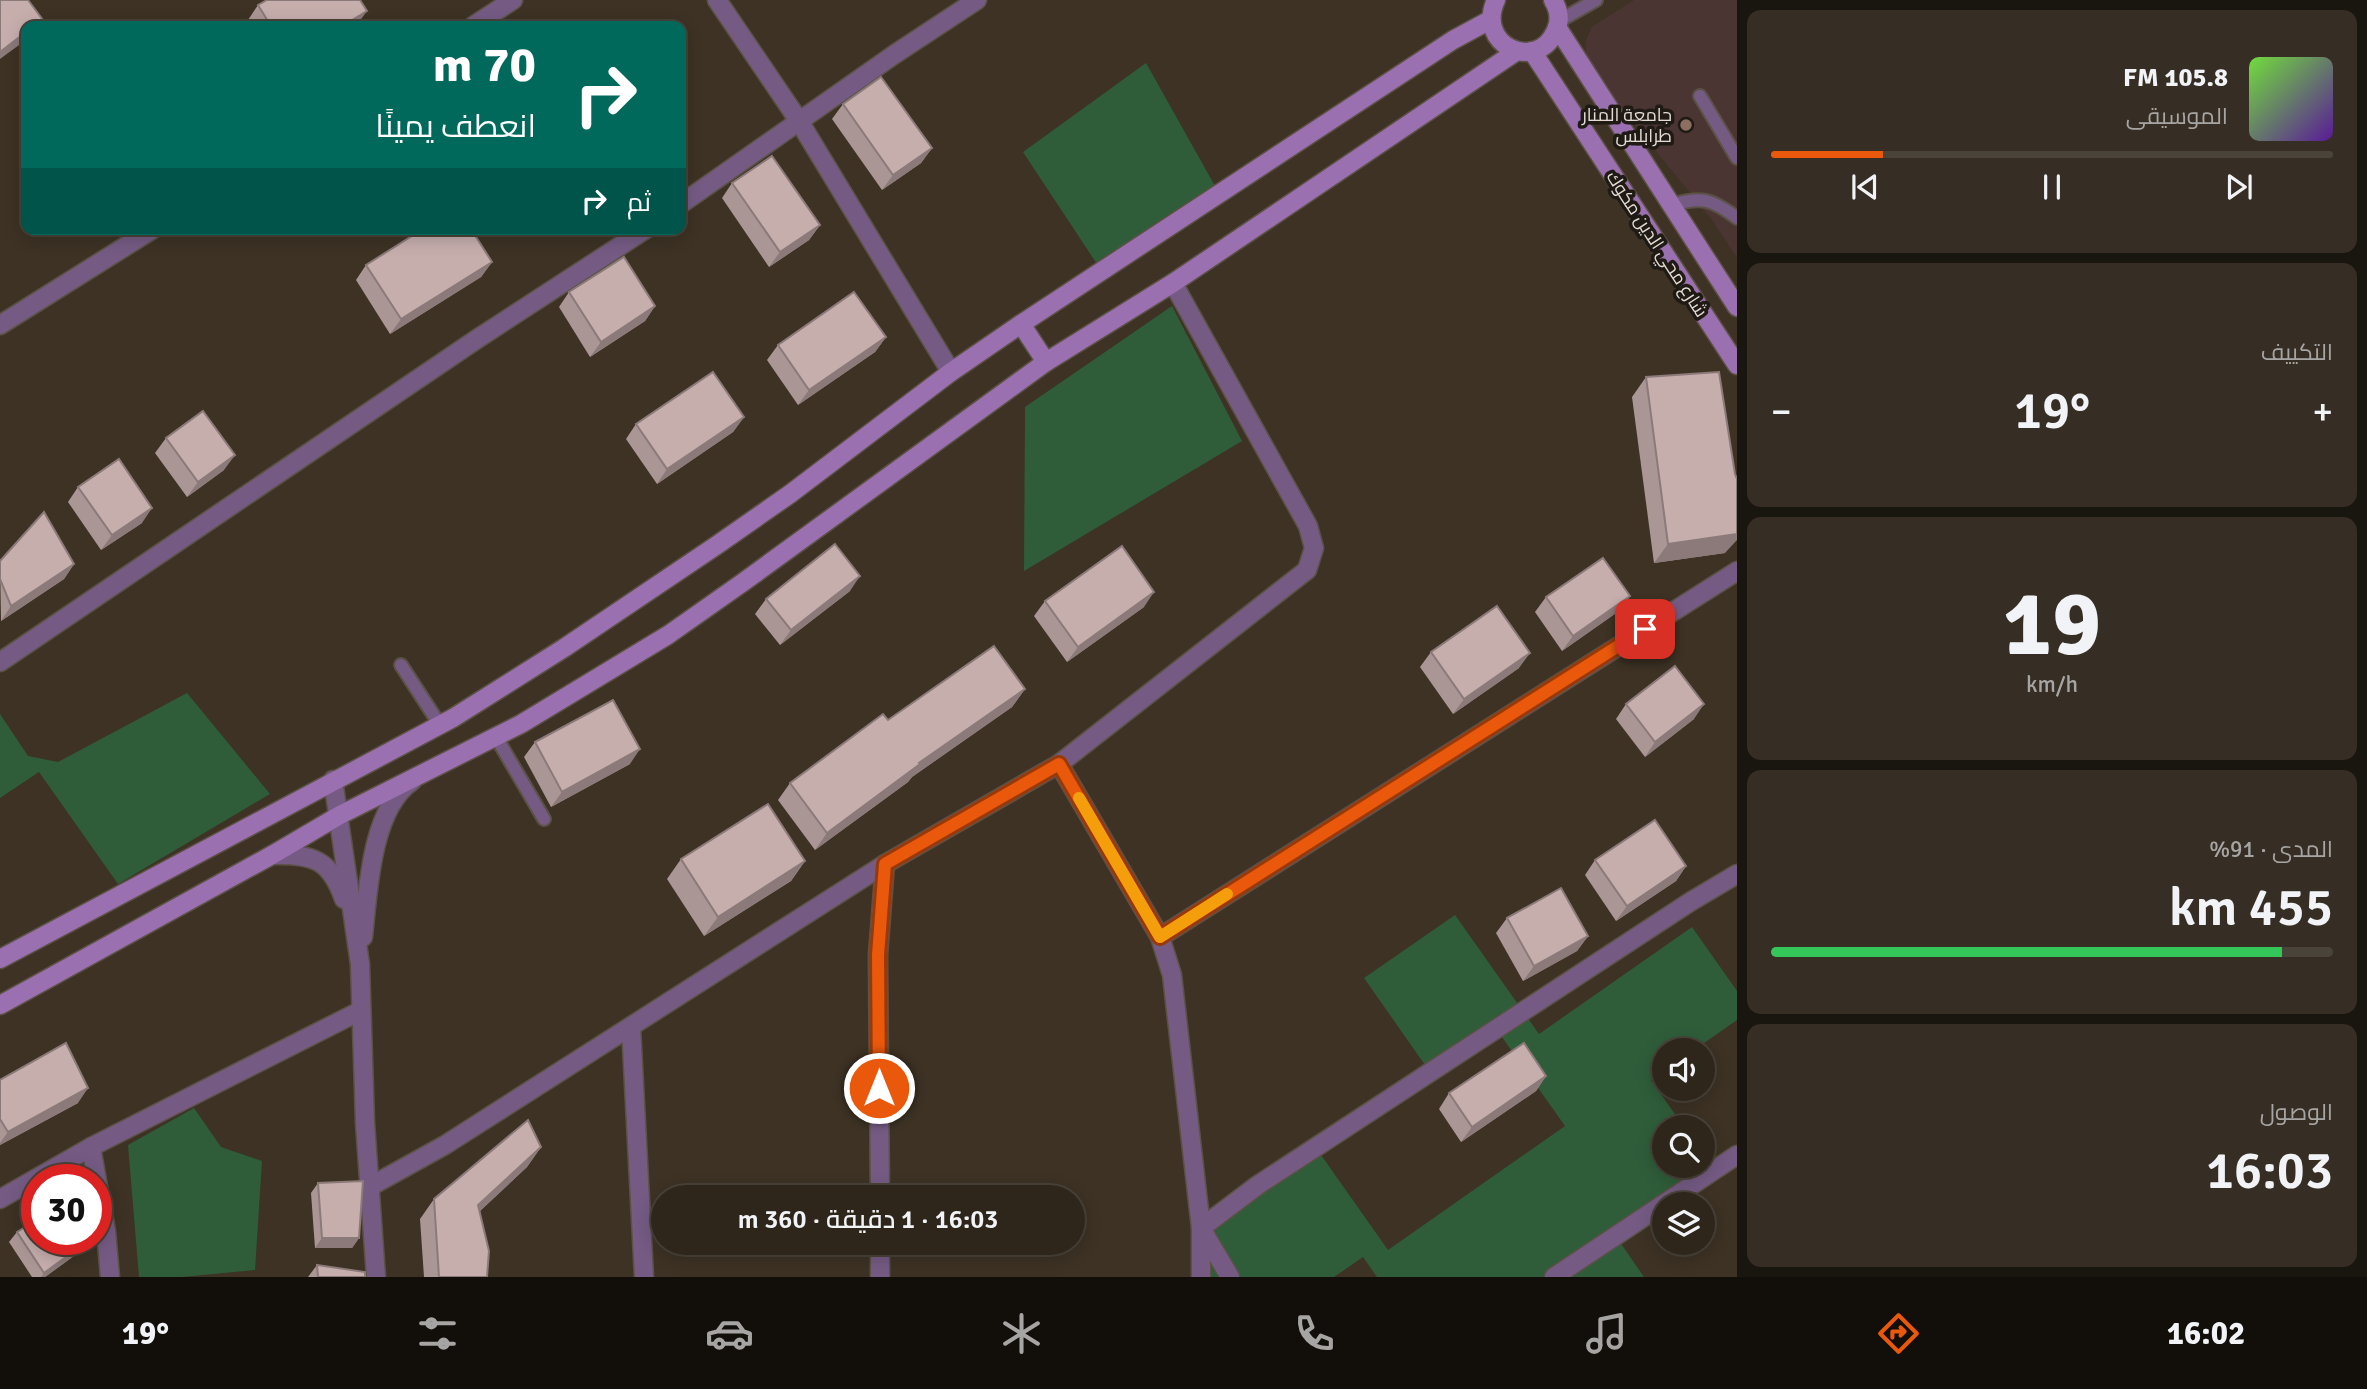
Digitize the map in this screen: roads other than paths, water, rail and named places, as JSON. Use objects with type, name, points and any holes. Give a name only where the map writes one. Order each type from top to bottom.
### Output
[{"type":"street","points":[[480,21],[513,0]]},
{"type":"street","points":[[716,0],[799,121],[951,372]]},
{"type":"street","points":[[686,200],[977,0]]},
{"type":"street","points":[[0,959],[440,725],[646,594],[790,494],[951,372],[1021,324],[1453,40],[1490,20],[1495,0]]},
{"type":"street","name":"شارع محي الدين مكوك","points":[[1553,0],[1557,8],[1558,24],[1737,307]]},
{"type":"street","name":"شارع محي الدين مكوك","points":[[1490,20],[1499,40],[1524,51],[1737,365]]},
{"type":"street","points":[[0,1004],[340,815],[521,724],[668,635],[1046,362],[1173,283],[1524,51],[1548,43],[1558,24]]},
{"type":"street","points":[[0,325],[143,235]]},
{"type":"street","points":[[0,662],[488,332],[637,235]]},
{"type":"street","points":[[371,1186],[445,1145],[885,864],[1059,764],[1307,570],[1314,548],[1308,526],[1173,283]]},
{"type":"street","points":[[1021,324],[1046,362]]},
{"type":"street","points":[[1160,937],[1737,571]]},
{"type":"street","points":[[1059,764],[1160,937],[1172,975],[1201,1228],[1201,1277]]},
{"type":"street","points":[[360,964],[378,836],[383,821],[404,786],[419,776]]},
{"type":"street","points":[[333,780],[360,964],[365,1123],[376,1277]]},
{"type":"street","points":[[272,855],[294,855],[326,865],[339,883],[346,903],[360,964]]},
{"type":"street","points":[[880,1185],[878,955],[885,864]]},
{"type":"street","points":[[1201,1228],[1258,1185],[1737,874]]},
{"type":"street","points":[[0,1199],[91,1147],[360,1011]]},
{"type":"street","points":[[631,1027],[644,1277]]},
{"type":"street","points":[[91,1147],[106,1231],[110,1277]]},
{"type":"street","points":[[1554,1277],[1735,1161]]},
{"type":"street","points":[[1201,1228],[1230,1277]]},
{"type":"street","points":[[880,1255],[880,1277]]},
{"type":"lane","points":[[1558,24],[1596,0]]},
{"type":"lane","points":[[1700,96],[1737,158]]},
{"type":"lane","points":[[1671,205],[1693,199],[1708,200],[1737,218]]},
{"type":"lane","points":[[401,665],[440,725]]},
{"type":"lane","points":[[496,737],[544,819]]},
{"type":"place","name":"جامعة المنار طرابلس","points":[[1686,125]]}]
